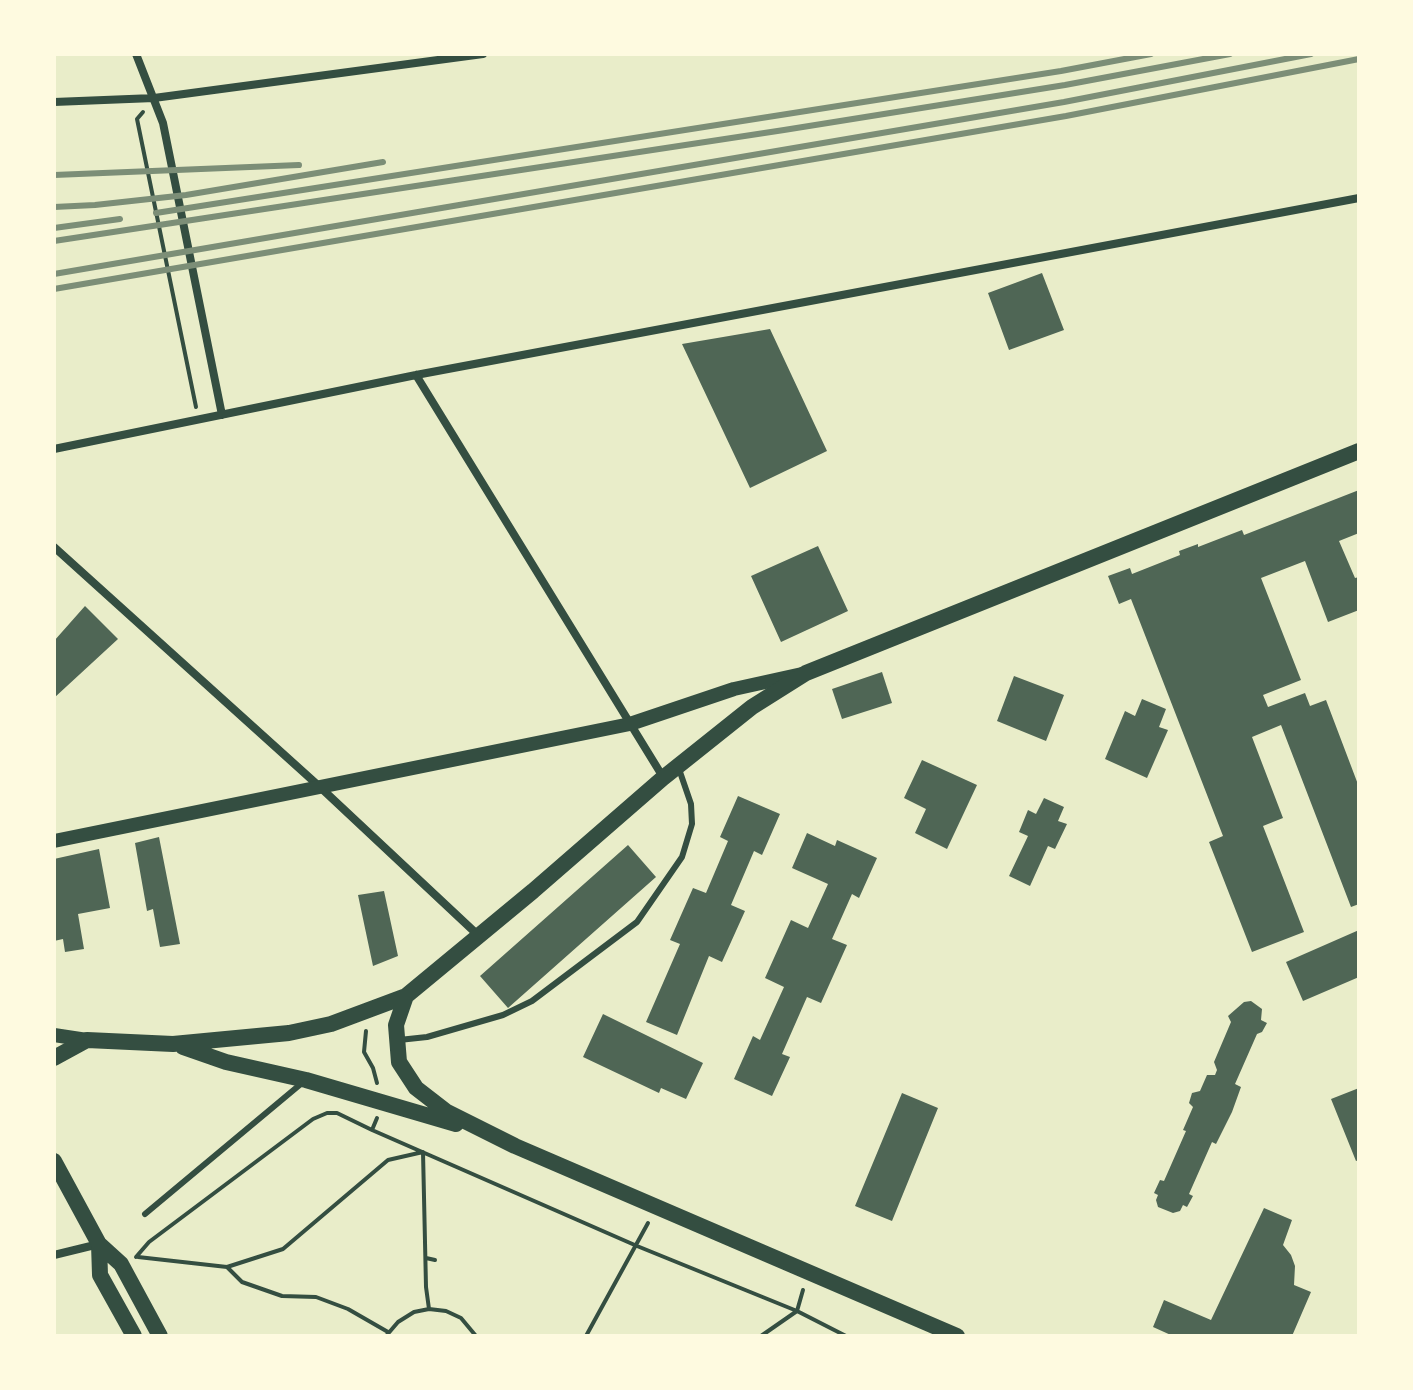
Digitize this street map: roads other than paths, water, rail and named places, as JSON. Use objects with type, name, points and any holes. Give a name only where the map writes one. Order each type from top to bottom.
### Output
[{"type":"main road","points":[[54,1058],[87,1040],[173,1044],[289,1033],[364,1012],[406,996],[663,778],[752,707],[806,673],[1359,451]]},
{"type":"main road","points":[[406,996],[399,1014],[396,1040],[399,1062],[425,1096],[447,1112],[489,1134],[957,1336]]},
{"type":"main road","points":[[173,1044],[226,1062],[306,1080],[489,1134]]},
{"type":"main road","points":[[54,1161],[99,1244],[100,1275],[134,1336]]},
{"type":"main road","points":[[99,1244],[129,1260],[160,1336]]},
{"type":"street","points":[[136,54],[163,123],[222,415]]},
{"type":"street","points":[[54,102],[154,98],[483,54]]},
{"type":"street","points":[[54,449],[416,375],[1359,198]]},
{"type":"street","points":[[416,375],[663,778]]},
{"type":"street","points":[[54,547],[480,936]]},
{"type":"street","points":[[54,841],[630,724],[734,689],[806,673]]},
{"type":"street","points":[[54,1035],[87,1040]]},
{"type":"street","points":[[54,1255],[99,1244]]},
{"type":"lane","points":[[396,1040],[427,1037],[503,1015],[532,1001],[637,922],[682,857],[692,824],[691,804],[678,766]]},
{"type":"lane","points":[[145,1214],[306,1080]]},
{"type":"railway","points":[[156,213],[1061,71],[1151,54]]},
{"type":"railway","points":[[54,241],[784,130],[1065,85],[1230,54]]},
{"type":"railway","points":[[54,274],[1064,102],[1311,54]]},
{"type":"railway","points":[[54,289],[1066,116],[1359,59]]},
{"type":"railway","points":[[54,207],[186,195],[383,162]]},
{"type":"railway","points":[[54,175],[299,165]]},
{"type":"railway","points":[[54,228],[120,219]]}]
